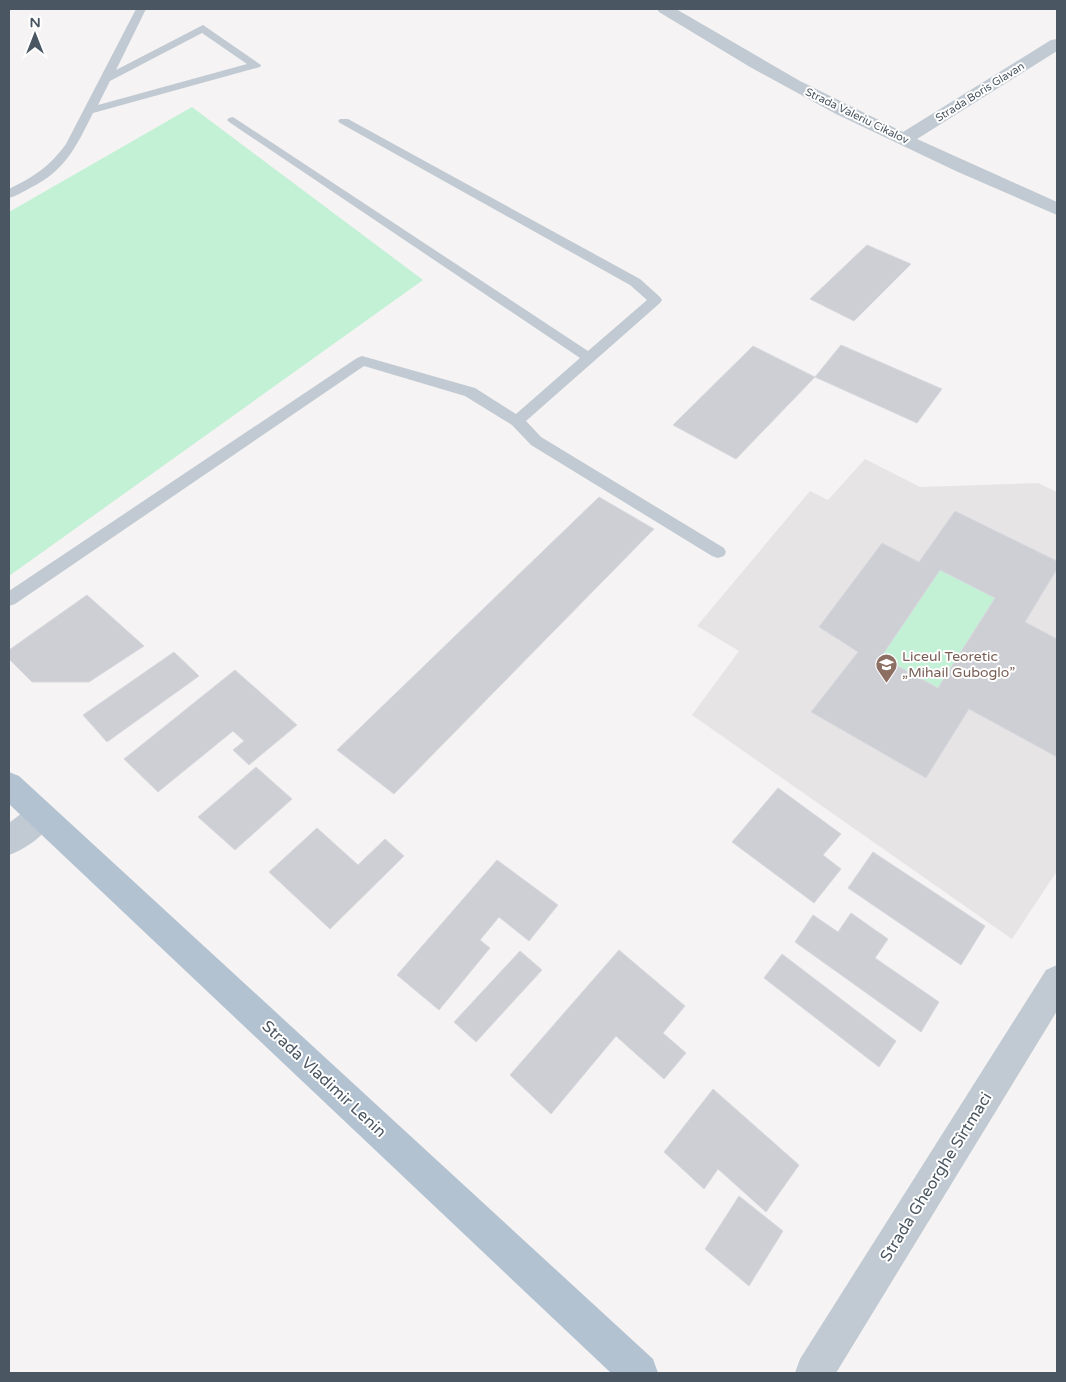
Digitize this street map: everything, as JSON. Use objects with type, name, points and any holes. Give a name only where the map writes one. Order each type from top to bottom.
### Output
[{"type":"main road","name":"Strada Vladimir Lenin","points":[[9,785],[639,1373]]},
{"type":"street","name":"Strada Valeriu Cikalov","points":[[665,9],[722,44],[813,95],[904,140],[1057,209]]},
{"type":"street","name":"Strada Boris Glavan","points":[[904,140],[1057,44]]},
{"type":"street","points":[[9,841],[41,816]]},
{"type":"street","name":"Strada Gheorghe Sîrtmaci","points":[[814,1373],[1057,981]]},
{"type":"lane","points":[[9,194],[31,183],[57,165],[72,144],[141,9]]},
{"type":"lane","points":[[89,112],[256,64],[203,28],[106,79]]},
{"type":"lane","points":[[234,120],[589,358]]},
{"type":"lane","points":[[344,121],[636,282],[655,300],[517,421]]},
{"type":"lane","points":[[9,599],[362,361],[470,392],[517,421],[536,441],[718,552]]},
{"type":"shaded area","name":"Liceul Teoretic „Mihail Guboglo”","points":[[865,459],[920,487],[1038,483],[1057,492],[1057,871],[1012,939],[692,715],[739,651],[697,626],[810,491],[828,500]]},
{"type":"green space","points":[[192,107],[423,280],[9,576],[9,212]]},
{"type":"green space","points":[[940,570],[995,598],[938,688],[881,657]]},
{"type":"building","points":[[867,245],[911,264],[854,321],[810,299]]},
{"type":"building","points":[[841,345],[942,389],[917,423],[815,377]]},
{"type":"building","points":[[753,346],[815,377],[736,459],[673,425]]},
{"type":"building","points":[[599,497],[654,529],[394,794],[337,750]]},
{"type":"building","points":[[955,511],[1057,561],[1057,569],[1025,622],[1057,639],[1057,757],[969,709],[926,778],[811,712],[858,652],[819,627],[882,543],[919,562]],"holes":[[[940,570],[995,598],[938,688],[881,657]]]},
{"type":"building","points":[[87,595],[144,646],[89,682],[32,682],[9,659],[9,650]]},
{"type":"building","points":[[174,652],[199,676],[107,742],[83,715]]},
{"type":"building","points":[[235,670],[297,725],[249,765],[233,750],[244,741],[233,731],[158,792],[124,759]]},
{"type":"building","points":[[256,767],[292,799],[235,850],[198,817]]},
{"type":"building","points":[[778,788],[841,834],[823,855],[841,869],[814,903],[732,842]]},
{"type":"building","points":[[317,828],[358,865],[385,839],[404,856],[330,929],[269,872]]},
{"type":"building","points":[[873,852],[985,926],[961,965],[848,888]]},
{"type":"building","points":[[497,860],[558,905],[529,941],[499,917],[480,940],[490,948],[439,1010],[397,975]]},
{"type":"building","points":[[851,913],[888,939],[875,958],[939,1002],[921,1032],[795,942],[813,915],[838,932]]},
{"type":"building","points":[[619,950],[685,1006],[663,1033],[686,1053],[664,1079],[616,1036],[551,1114],[510,1075]]},
{"type":"building","points":[[520,951],[542,970],[476,1042],[454,1022]]},
{"type":"building","points":[[782,954],[896,1041],[879,1067],[764,978]]},
{"type":"building","points":[[713,1089],[799,1165],[766,1212],[718,1169],[704,1189],[664,1152]]},
{"type":"building","points":[[739,1196],[783,1231],[749,1286],[705,1249]]},
{"type":"place","name":"Liceul Teoretic „Mihail Guboglo”","points":[[886,683]]}]
